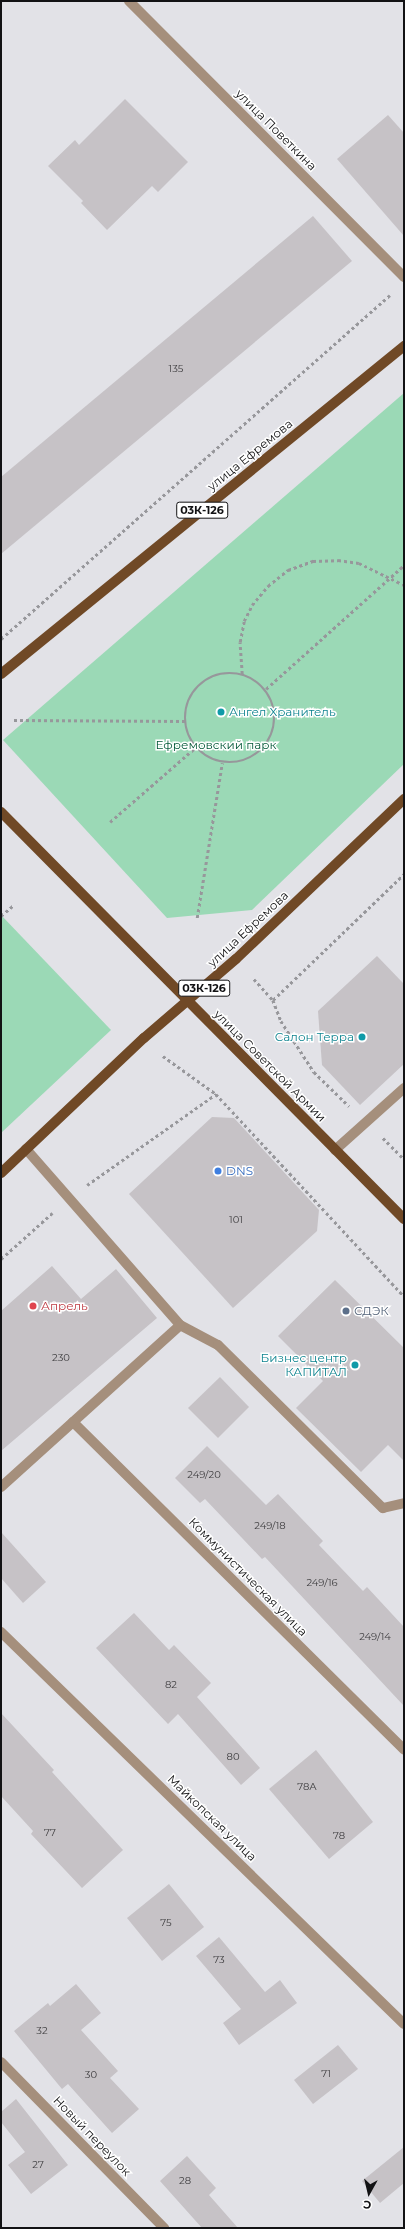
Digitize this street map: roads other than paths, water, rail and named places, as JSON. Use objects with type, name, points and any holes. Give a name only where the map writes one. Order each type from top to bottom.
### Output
[{"type":"main road","name":"улица Ефремова","points":[[1,674],[404,346]]},
{"type":"main road","name":"улица Ефремова","points":[[1,1173],[144,1038],[188,1002],[236,959],[404,799]]},
{"type":"main road","name":"улица Советской Армии","points":[[1,812],[404,1219]]},
{"type":"street","name":"улица Поветкина","points":[[129,1],[404,277]]},
{"type":"street","points":[[335,1150],[367,1123],[404,1088]]},
{"type":"street","points":[[26,1150],[180,1325],[218,1345],[383,1508],[404,1503]]},
{"type":"street","points":[[1,1487],[180,1325]]},
{"type":"street","name":"Коммунистическая улица","points":[[73,1422],[404,1750]]},
{"type":"street","name":"Майкопская улица","points":[[1,1632],[404,2024]]},
{"type":"street","name":"Новый переулок","points":[[1,2062],[164,2228]]},
{"type":"place","name":"Ангел Хранитель","points":[[221,712]]},
{"type":"place","name":"Салон Терра","points":[[362,1037]]},
{"type":"place","name":"DNS","points":[[218,1171]]},
{"type":"place","name":"Апрель","points":[[33,1306]]},
{"type":"place","name":"СДЭК","points":[[346,1311]]},
{"type":"place","name":"Бизнес центр КАПИТАЛ","points":[[355,1365]]},
{"type":"park label","name":"Ефремовский парк","points":[[216,745]]}]
